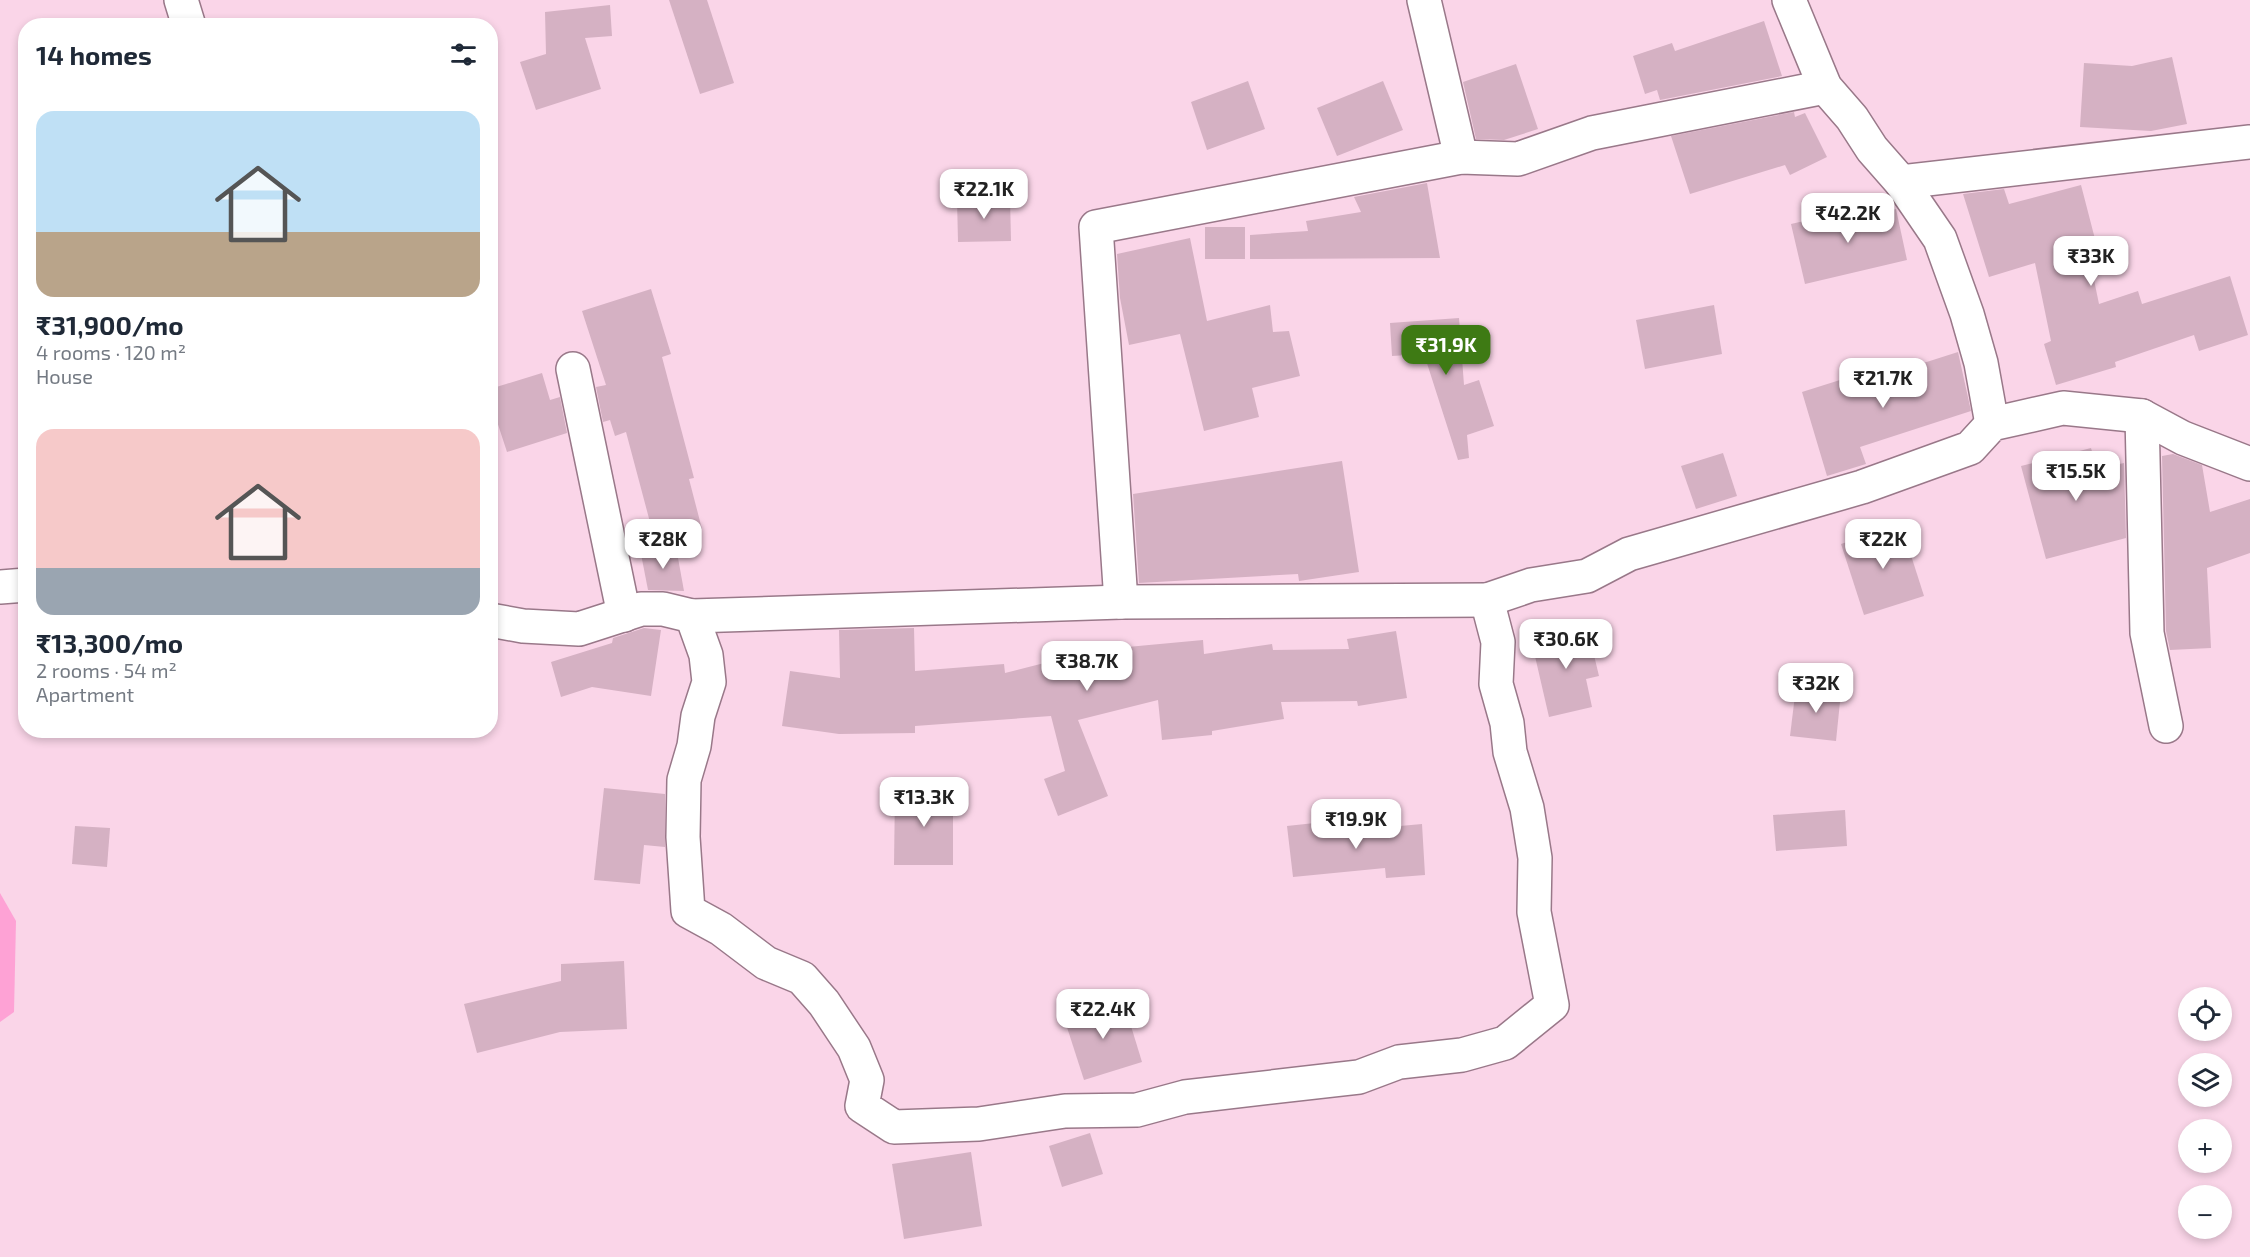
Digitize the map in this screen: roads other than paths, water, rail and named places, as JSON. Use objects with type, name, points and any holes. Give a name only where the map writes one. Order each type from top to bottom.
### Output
[{"type":"street","points":[[182,0],[187,18]]},
{"type":"street","points":[[1424,0],[1461,157]]},
{"type":"street","points":[[1789,0],[1825,87],[1852,118],[1872,149],[1901,182],[1940,239],[1967,314],[1981,363],[1992,424]]},
{"type":"street","points":[[1121,602],[1096,227],[1461,157],[1518,159],[1592,133],[1825,87]]},
{"type":"street","points":[[1901,182],[2250,142]]},
{"type":"street","points":[[573,369],[624,615]]},
{"type":"street","points":[[498,621],[523,626],[579,629],[641,609],[692,616],[1121,602],[1487,600],[1531,585],[1587,576],[1629,554],[1863,487],[1970,448],[1992,424],[2063,408],[2142,417],[2184,438],[2250,464]]},
{"type":"street","points":[[2142,417],[2147,633],[2166,726]]},
{"type":"street","points":[[0,587],[18,586]]},
{"type":"street","points":[[692,616],[706,655],[709,682],[698,716],[694,746],[684,780],[682,837],[688,911],[721,929],[765,963],[802,978],[824,1003],[854,1048],[867,1080],[862,1106],[894,1127],[979,1124],[1065,1111],[1137,1110],[1185,1097],[1359,1077],[1399,1062],[1462,1055],[1505,1043],[1552,1005],[1534,912],[1535,858],[1527,808],[1510,752],[1507,723],[1496,684],[1498,642],[1487,600]]}]
